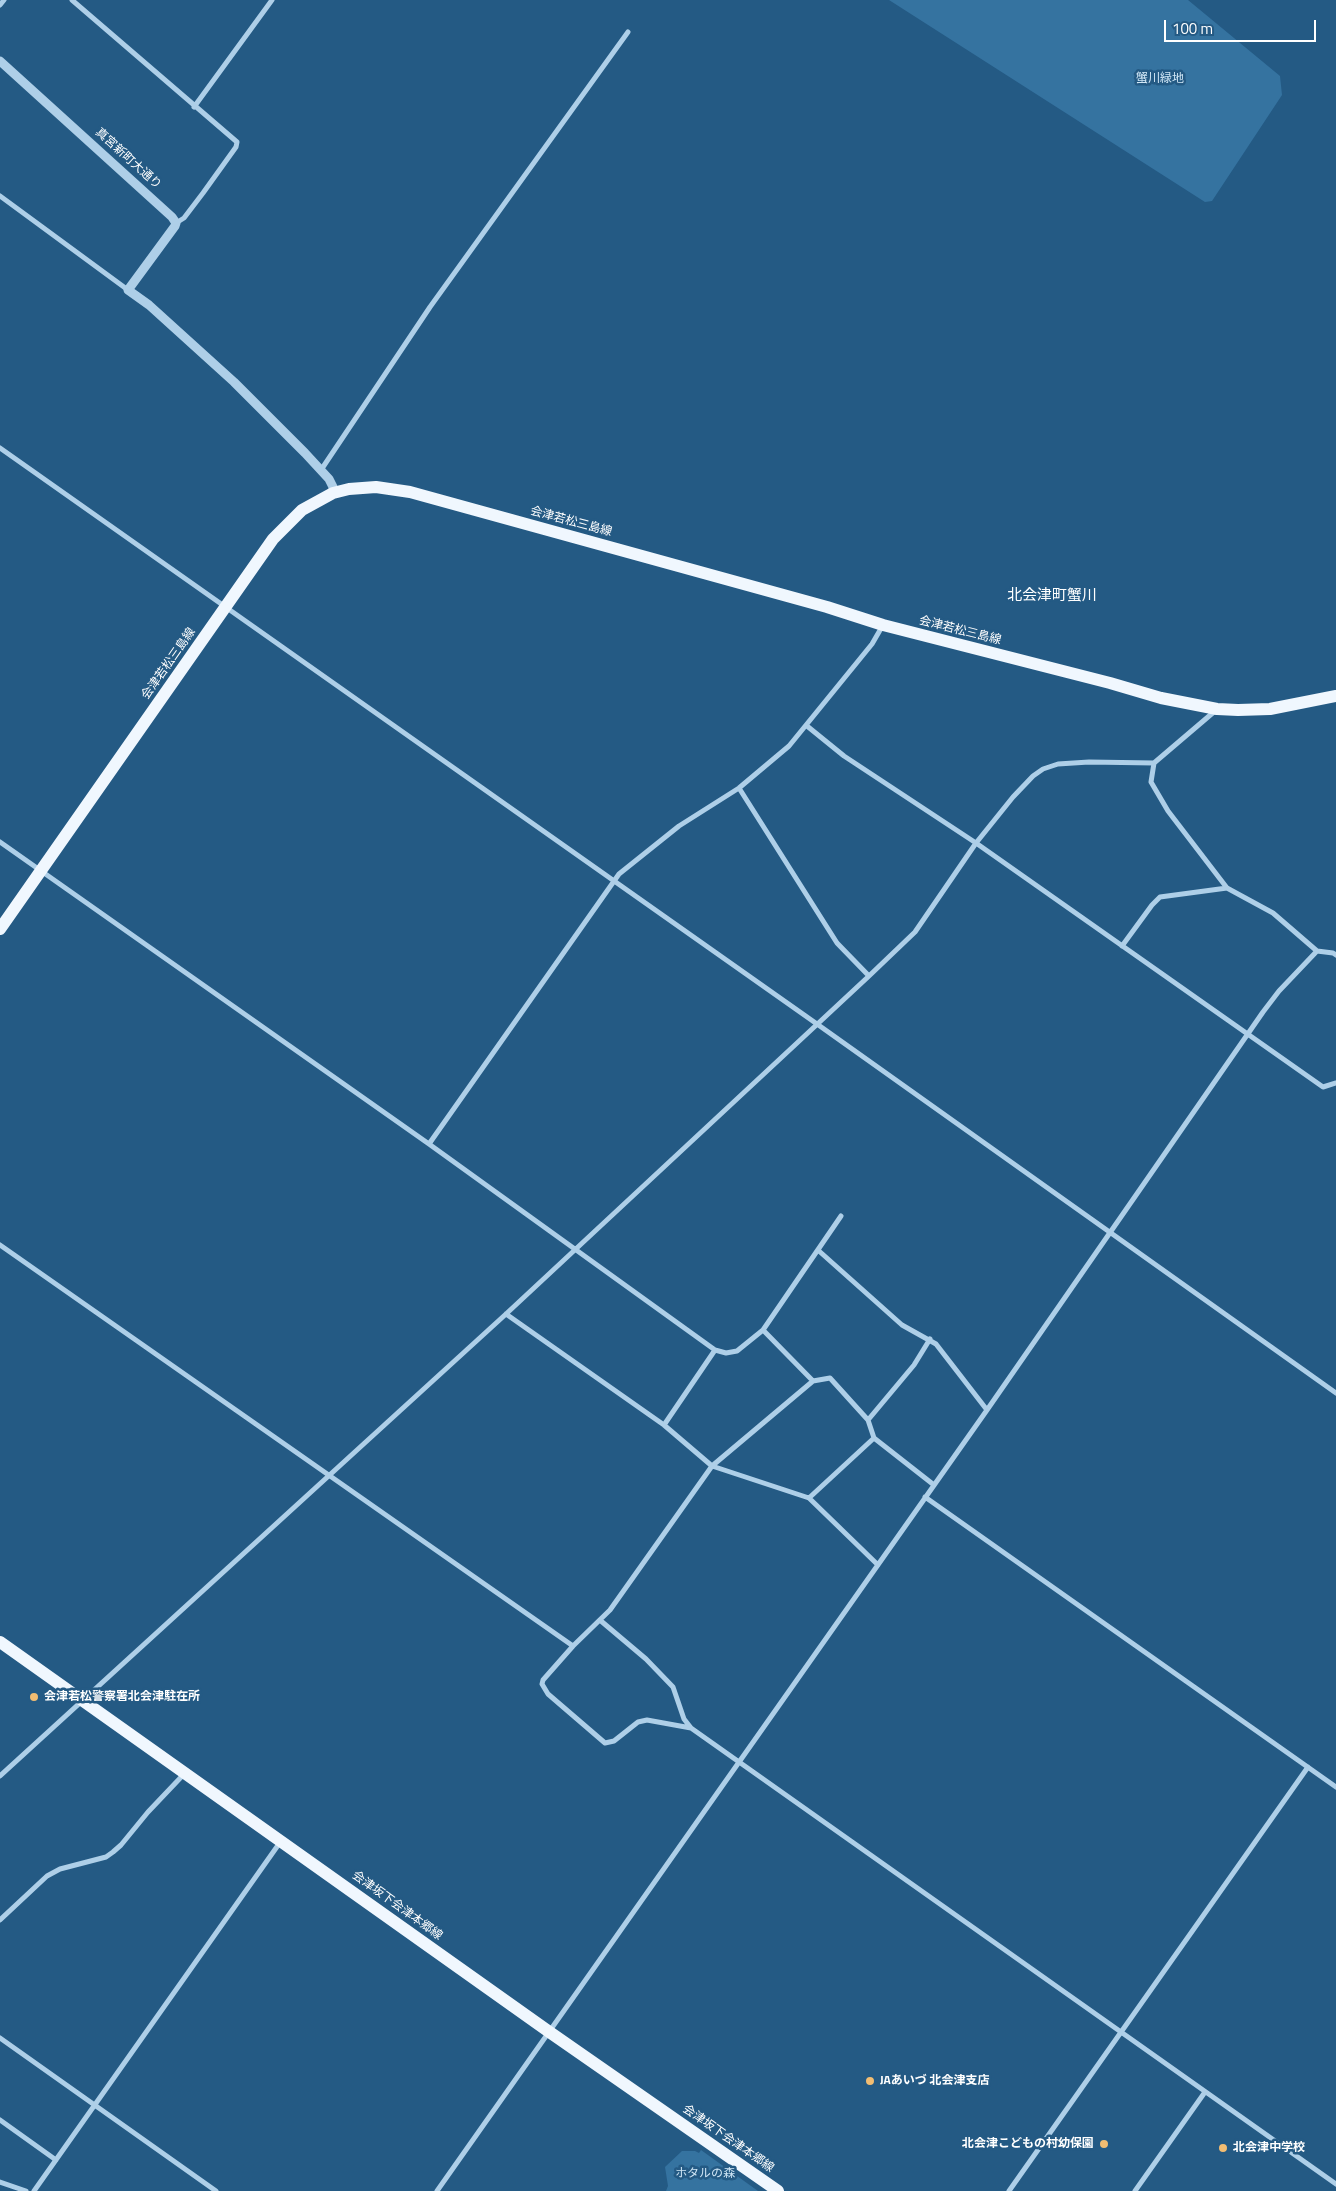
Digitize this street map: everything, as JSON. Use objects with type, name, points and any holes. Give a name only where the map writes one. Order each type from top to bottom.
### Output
[{"type":"main road","name":"会津若松三島線","points":[[0,929],[273,539],[302,510],[333,493],[376,486],[410,492],[818,605],[883,625],[1110,683],[1161,698],[1217,709],[1238,710],[1270,708],[1336,696]]},
{"type":"main road","name":"会津坂下会津本郷線","points":[[0,1642],[548,2031],[778,2191]]},
{"type":"street","points":[[0,5],[4,0]]},
{"type":"street","points":[[72,0],[194,107],[237,142],[236,147],[184,218],[176,223],[128,290]]},
{"type":"street","points":[[194,107],[272,0]]},
{"type":"street","points":[[321,470],[430,307],[628,32]]},
{"type":"street","name":"真宮新町大通り","points":[[0,61],[168,212],[176,223]]},
{"type":"street","points":[[0,196],[149,305],[234,382],[321,470],[331,483],[333,493]]},
{"type":"street","points":[[0,448],[1112,1232],[1336,1394]]},
{"type":"street","points":[[429,1144],[619,874],[679,826],[739,788],[789,746],[872,644],[883,625]]},
{"type":"street","points":[[1217,709],[1154,763],[1151,782],[1168,811],[1227,888],[1274,913],[1317,951],[1336,956]]},
{"type":"street","points":[[806,726],[844,756],[976,843],[1324,1088],[1336,1082]]},
{"type":"street","points":[[0,1776],[506,1314],[915,932],[976,843],[1013,797],[1043,769],[1058,764],[1089,762],[1154,763]]},
{"type":"street","points":[[739,788],[837,943],[869,976]]},
{"type":"street","points":[[0,842],[429,1144],[715,1350],[726,1353],[738,1351],[763,1330],[819,1251],[840,1216]]},
{"type":"street","points":[[1122,946],[1160,897],[1227,888]]},
{"type":"street","points":[[1330,953],[1336,946]]},
{"type":"street","points":[[437,2191],[1112,1232],[1279,991],[1317,951]]},
{"type":"street","points":[[0,1245],[573,1646]]},
{"type":"street","points":[[819,1251],[902,1325],[930,1339],[946,1355],[987,1410]]},
{"type":"street","points":[[506,1314],[664,1425],[712,1466],[809,1498],[878,1565]]},
{"type":"street","points":[[763,1330],[814,1381]]},
{"type":"street","points":[[868,1420],[908,1371],[930,1339]]},
{"type":"street","points":[[664,1425],[715,1350]]},
{"type":"street","points":[[691,1728],[647,1720],[638,1722],[614,1741],[605,1743],[548,1694],[542,1684],[543,1680],[573,1646],[601,1621],[712,1466],[814,1381],[830,1378],[868,1420],[874,1438],[934,1485]]},
{"type":"street","points":[[809,1498],[874,1438]]},
{"type":"street","points":[[925,1497],[1336,1787]]},
{"type":"street","points":[[601,1621],[646,1659],[673,1687],[684,1719],[691,1728],[1336,2184]]},
{"type":"street","points":[[1009,2191],[1308,1767]]},
{"type":"street","points":[[0,1920],[48,1876],[60,1869],[106,1857],[121,1845],[148,1812],[185,1773]]},
{"type":"street","points":[[34,2191],[282,1841]]},
{"type":"street","points":[[0,2038],[216,2191]]},
{"type":"street","points":[[1135,2191],[1205,2092]]},
{"type":"street","points":[[0,2120],[56,2160]]},
{"type":"street","points":[[0,2182],[26,2191]]},
{"type":"green space","name":"蟹川緑地","points":[[889,0],[1188,0],[1280,76],[1282,95],[1212,201],[1205,202]]},
{"type":"green space","name":"ホタルの森","points":[[701,2150],[758,2191],[666,2191],[668,2186],[665,2167],[682,2151],[695,2151],[699,2153]]},
{"type":"place","name":"会津若松警察署北会津駐在所","points":[[34,1697]]},
{"type":"place","name":"JAあいづ 北会津支店","points":[[870,2081]]},
{"type":"place","name":"北会津こどもの村幼保園","points":[[1104,2144]]},
{"type":"place","name":"北会津中学校","points":[[1223,2148]]},
{"type":"district","name":"北会津町蟹川","points":[[1052,596]]}]
